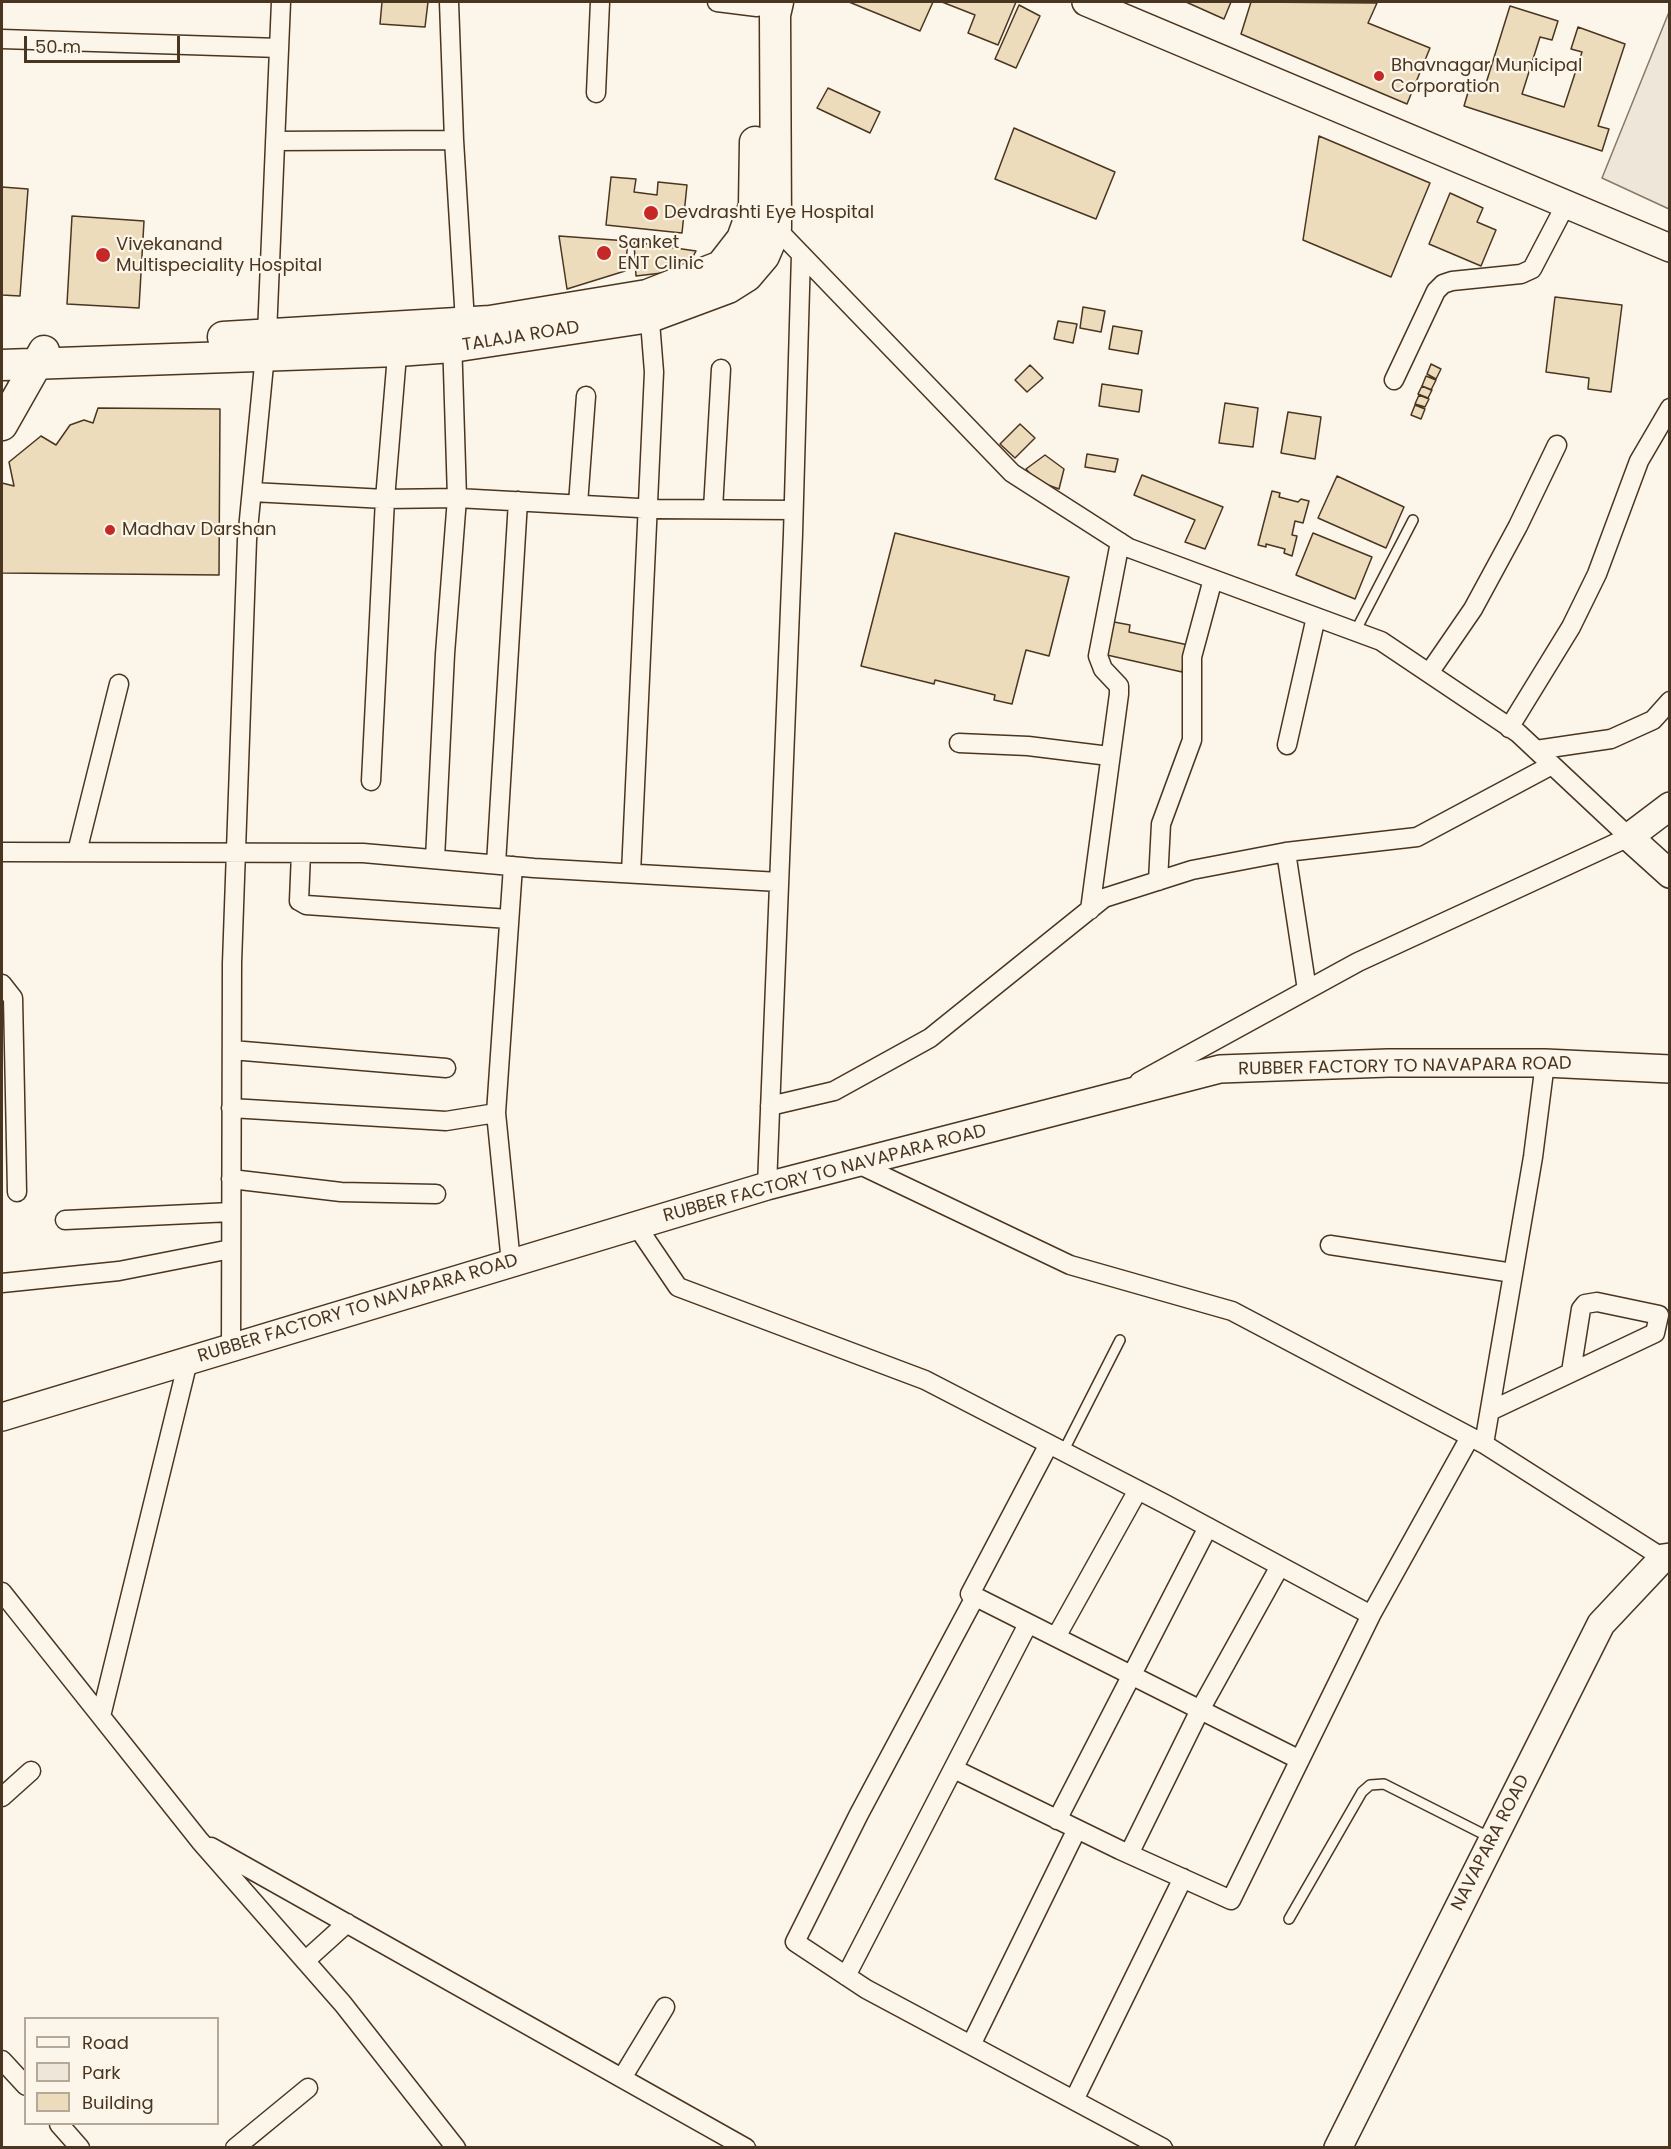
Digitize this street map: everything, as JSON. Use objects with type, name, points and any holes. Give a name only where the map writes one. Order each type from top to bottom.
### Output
[{"type":"main road","name":"TALAJA ROAD","points":[[3,359],[399,339],[649,307],[728,288],[737,267],[742,239],[754,206],[765,3]]},
{"type":"main road","name":"TALAJA ROAD","points":[[737,267],[764,256],[776,228],[775,15],[765,3]]},
{"type":"main road","points":[[2,425],[42,356]]},
{"type":"street","points":[[231,1348],[232,1050],[247,540],[266,345],[280,2]]},
{"type":"street","points":[[435,859],[445,654],[457,498],[454,140],[449,2]]},
{"type":"street","points":[[596,93],[600,2]]},
{"type":"street","points":[[717,2],[765,3]]},
{"type":"street","points":[[1086,2],[1670,248]]},
{"type":"street","points":[[2,39],[279,48]]},
{"type":"street","points":[[275,141],[454,140]]},
{"type":"street","points":[[1394,380],[1436,291],[1452,281],[1521,274],[1532,269],[1566,204]]},
{"type":"street","points":[[754,206],[1012,473],[1129,548],[1381,641],[1509,728],[1536,750],[1550,766],[1670,874]]},
{"type":"street","points":[[767,1186],[801,254]]},
{"type":"street","points":[[631,873],[654,372],[649,307]]},
{"type":"street","points":[[371,781],[385,499],[399,339]]},
{"type":"street","points":[[713,509],[721,369]]},
{"type":"street","points":[[578,504],[586,396]]},
{"type":"street","points":[[1509,728],[1571,627],[1597,574],[1639,461],[1670,408]]},
{"type":"street","points":[[1429,674],[1473,609],[1518,526],[1557,445]]},
{"type":"street","points":[[252,492],[385,499],[457,498],[646,508],[793,510]]},
{"type":"street","points":[[510,1263],[496,1113],[509,919],[505,865],[518,501]]},
{"type":"street","points":[[1090,910],[1119,686],[1103,669],[1098,656],[1120,542]]},
{"type":"street","points":[[1158,881],[1161,824],[1191,740],[1192,657],[1213,579]]},
{"type":"street","points":[[1287,745],[1316,617]]},
{"type":"street","points":[[77,852],[118,684]]},
{"type":"street","points":[[1536,750],[1611,739],[1653,720],[1670,700]]},
{"type":"street","points":[[959,743],[1028,746],[1109,756]]},
{"type":"street","points":[[770,1106],[834,1091],[930,1038],[1104,898],[1192,870],[1286,852],[1417,837],[1550,766]]},
{"type":"street","points":[[1111,1097],[1358,962],[1629,837],[1670,806]]},
{"type":"street","points":[[2,852],[363,853],[505,865],[779,882]]},
{"type":"street","points":[[1286,852],[1307,990]]},
{"type":"street","points":[[301,853],[298,901],[306,905],[509,919]]},
{"type":"street","points":[[2,984],[13,998],[17,1192]]},
{"type":"street","points":[[232,1050],[446,1068]]},
{"type":"street","points":[[954,1769],[1129,1854],[1232,1900],[1371,1615],[1477,1441],[1490,1411],[1545,1063]]},
{"type":"street","name":"RUBBER FACTORY TO NAVAPARA ROAD","points":[[2,1417],[767,1186],[1220,1070],[1388,1064],[1545,1063],[1670,1069]]},
{"type":"street","points":[[231,1108],[446,1121],[496,1113]]},
{"type":"street","points":[[856,1163],[1070,1265],[1232,1311],[1477,1441],[1666,1558]]},
{"type":"street","points":[[231,1179],[341,1192],[436,1194]]},
{"type":"street","points":[[64,1220],[231,1212]]},
{"type":"street","points":[[636,1225],[678,1287],[925,1380],[1138,1490],[1371,1615]]},
{"type":"street","points":[[1330,1245],[1513,1273]]},
{"type":"street","points":[[2,1283],[119,1271],[231,1248]]},
{"type":"street","points":[[1490,1411],[1655,1333],[1659,1315],[1597,1302],[1585,1304],[1581,1308],[1571,1372]]},
{"type":"street","points":[[100,1716],[188,1361]]},
{"type":"street","points":[[1056,1448],[970,1594],[1300,1760]]},
{"type":"street","points":[[1056,1637],[1138,1490]]},
{"type":"street","points":[[1057,1820],[1208,1527]]},
{"type":"street","name":"NAVAPARA ROAD","points":[[1338,2148],[1601,1624],[1666,1558]]},
{"type":"street","points":[[1129,1854],[1200,1710],[1280,1566]]},
{"type":"street","points":[[2,1592],[200,1841],[343,2004],[456,2148]]},
{"type":"street","points":[[975,1597],[859,1814],[795,1942],[846,1976],[1163,2148]]},
{"type":"street","points":[[846,1976],[1028,1624]]},
{"type":"street","points":[[2,1797],[31,1770]]},
{"type":"street","points":[[971,2045],[1077,1829]]},
{"type":"street","points":[[200,1841],[746,2148]]},
{"type":"street","points":[[1074,2100],[1183,1878]]},
{"type":"street","points":[[305,1961],[347,1923]]},
{"type":"street","points":[[622,2078],[665,2007]]},
{"type":"street","points":[[2,2060],[24,2084]]},
{"type":"street","points":[[236,2148],[308,2088]]},
{"type":"street","points":[[60,2125],[80,2148]]},
{"type":"lane","points":[[1355,632],[1413,520]]},
{"type":"lane","points":[[1056,1448],[1120,1340]]},
{"type":"lane","points":[[1289,1919],[1362,1792],[1370,1785],[1384,1784],[1493,1839]]},
{"type":"green space","points":[[1669,12],[1670,209],[1602,178]]},
{"type":"building","points":[[382,2],[428,2],[425,27],[380,24]]},
{"type":"building","points":[[849,2],[933,2],[920,31]]},
{"type":"building","points":[[942,2],[1016,2],[998,45],[968,33],[975,15]]},
{"type":"building","points":[[1186,2],[1231,2],[1224,19]]},
{"type":"building","name":"Bhavnagar Municipal Corporation","points":[[1251,2],[1377,3],[1368,23],[1430,48],[1407,104],[1241,34]]},
{"type":"building","points":[[1019,5],[1040,16],[1016,68],[995,59]]},
{"type":"building","points":[[1510,6],[1558,21],[1552,40],[1540,37],[1522,94],[1564,107],[1582,52],[1571,49],[1578,27],[1625,44],[1598,126],[1609,129],[1602,151],[1464,106],[1469,89],[1483,93]]},
{"type":"building","points":[[828,88],[880,112],[870,133],[817,108]]},
{"type":"building","points":[[1014,128],[1115,172],[1096,219],[995,179]]},
{"type":"building","points":[[1319,136],[1430,183],[1391,277],[1303,240]]},
{"type":"building","points":[[611,177],[636,179],[634,192],[657,195],[658,182],[687,185],[682,233],[606,225]]},
{"type":"building","points":[[2,187],[28,189],[20,296],[2,295]]},
{"type":"building","points":[[1450,193],[1483,208],[1477,222],[1496,230],[1481,266],[1429,244]]},
{"type":"building","points":[[72,216],[144,221],[139,308],[67,304]]},
{"type":"building","points":[[559,236],[628,241],[625,271],[567,289]]},
{"type":"building","points":[[634,242],[696,251],[690,262],[679,271],[636,276]]},
{"type":"building","points":[[1555,297],[1622,305],[1611,392],[1588,389],[1589,378],[1546,372]]},
{"type":"building","points":[[1083,307],[1105,311],[1101,332],[1080,328]]},
{"type":"building","points":[[1058,321],[1077,324],[1073,343],[1054,339]]},
{"type":"building","points":[[1113,326],[1142,331],[1138,354],[1109,349]]},
{"type":"building","points":[[1431,364],[1441,369],[1436,379],[1427,374]]},
{"type":"building","points":[[1030,365],[1043,378],[1027,392],[1015,380]]},
{"type":"building","points":[[1426,376],[1436,380],[1431,390],[1422,386]]},
{"type":"building","points":[[1102,384],[1142,390],[1139,412],[1099,406]]},
{"type":"building","points":[[1422,386],[1432,390],[1428,398],[1418,394]]},
{"type":"building","points":[[1419,395],[1429,399],[1425,407],[1415,404]]},
{"type":"building","points":[[1225,403],[1258,408],[1253,447],[1219,443]]},
{"type":"building","points":[[1415,405],[1425,409],[1421,419],[1411,415]]},
{"type":"building","name":"Madhav Darshan","points":[[98,408],[220,409],[219,575],[2,573],[2,483],[14,486],[9,462],[41,436],[56,445],[70,425],[84,420],[93,423]]},
{"type":"building","points":[[1288,412],[1321,417],[1315,459],[1281,453]]},
{"type":"building","points":[[1020,424],[1035,438],[1015,458],[1000,444]]},
{"type":"building","points":[[1087,454],[1118,459],[1115,472],[1085,467]]},
{"type":"building","points":[[1045,455],[1064,469],[1059,489],[1037,481],[1026,469]]},
{"type":"building","points":[[1142,475],[1223,507],[1205,549],[1185,542],[1195,520],[1134,495]]},
{"type":"building","points":[[1337,476],[1404,507],[1386,548],[1318,518]]},
{"type":"building","points":[[1272,491],[1280,493],[1279,497],[1298,502],[1301,499],[1309,501],[1303,523],[1295,521],[1292,535],[1297,536],[1292,556],[1284,553],[1285,549],[1266,544],[1266,547],[1258,545]]},
{"type":"building","points":[[895,533],[1069,577],[1049,656],[1026,650],[1012,704],[994,700],[995,695],[935,680],[934,684],[861,666]]},
{"type":"building","points":[[1313,533],[1372,557],[1355,599],[1296,575]]},
{"type":"building","points":[[1114,622],[1130,625],[1129,632],[1188,645],[1182,672],[1107,655]]},
{"type":"place","name":"Bhavnagar Municipal Corporation","points":[[1379,76]]},
{"type":"place","name":"Devdrashti Eye Hospital","points":[[651,213]]},
{"type":"place","name":"Sanket ENT Clinic","points":[[604,253]]},
{"type":"place","name":"Vivekanand Multispeciality Hospital","points":[[103,255]]},
{"type":"place","name":"Madhav Darshan","points":[[110,530]]}]
